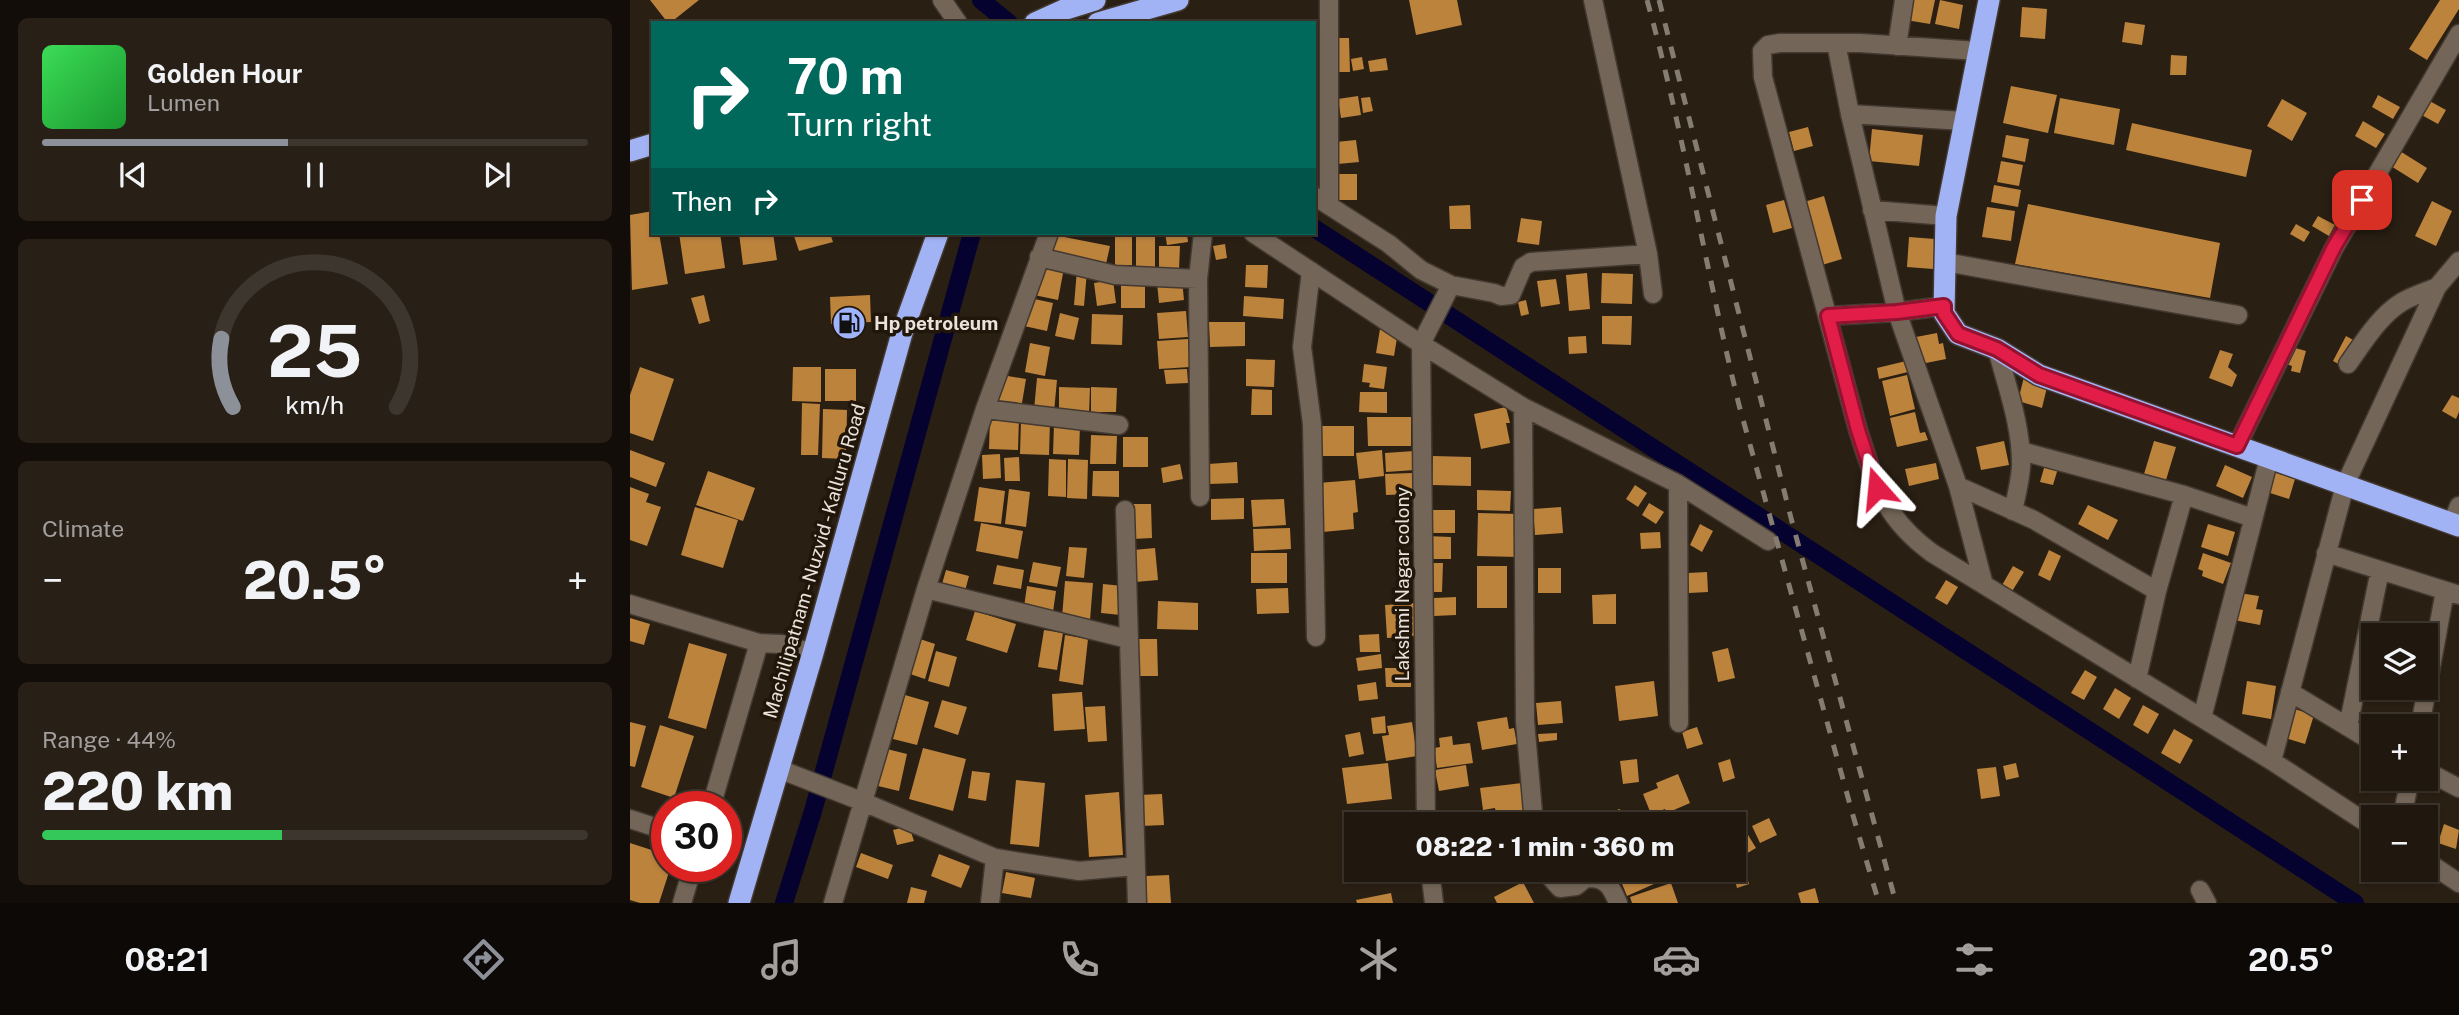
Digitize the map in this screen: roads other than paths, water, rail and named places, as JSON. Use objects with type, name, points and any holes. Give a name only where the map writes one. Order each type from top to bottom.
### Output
[{"type":"highway","points":[[1053,12],[1095,0]]},
{"type":"highway","points":[[1105,21],[1178,0]]},
{"type":"highway","points":[[1989,0],[1945,216],[1944,313],[1958,334],[1997,349],[2039,375],[2345,485],[2457,518]]},
{"type":"highway","points":[[630,150],[651,145]]},
{"type":"highway","name":"Machilipatnam - Nuzvid - Kalluru Road","points":[[739,903],[779,769],[806,652],[902,333],[937,235]]},
{"type":"street","points":[[942,0],[957,21]]},
{"type":"street","points":[[1329,0],[1322,200],[1389,243],[1421,270],[1451,285],[1506,297],[1515,289],[1523,267],[1531,262],[1648,254]]},
{"type":"street","points":[[1593,0],[1648,254],[1653,293]]},
{"type":"street","points":[[1897,46],[1904,0]]},
{"type":"street","points":[[2237,446],[2334,247],[2459,34]]},
{"type":"street","points":[[1978,51],[1836,43],[1780,43],[1769,45],[1762,51],[1763,77],[1858,430],[1877,488],[1890,513],[1911,538],[2272,761],[2361,819]]},
{"type":"street","points":[[1836,43],[1897,312],[1958,486],[1984,584]]},
{"type":"street","points":[[1850,114],[1964,121]]},
{"type":"street","points":[[1872,210],[1945,216]]},
{"type":"street","points":[[833,903],[859,801],[926,589],[985,409],[1048,235]]},
{"type":"street","points":[[1200,497],[1198,279],[1203,235]]},
{"type":"street","points":[[1256,235],[1421,344],[1523,407],[1678,484],[1768,541]]},
{"type":"street","points":[[1039,257],[1115,275],[1198,279]]},
{"type":"street","points":[[2272,761],[2345,485],[2437,287],[2459,261]]},
{"type":"street","points":[[1945,262],[2238,315]]},
{"type":"street","points":[[1311,271],[1302,347],[1312,424],[1316,637]]},
{"type":"street","points":[[1421,344],[1451,285]]},
{"type":"street","points":[[2347,364],[2391,310],[2437,287]]},
{"type":"street","points":[[1828,316],[1944,306]]},
{"type":"street","name":"Lakshmi Nagar colony","points":[[1421,344],[1426,812]]},
{"type":"street","points":[[1997,349],[2021,451],[2021,471],[2013,511]]},
{"type":"street","points":[[1523,407],[1525,721],[1533,812]]},
{"type":"street","points":[[985,409],[1118,425]]},
{"type":"street","points":[[2021,451],[2184,495],[2253,519]]},
{"type":"street","points":[[2202,718],[2269,458]]},
{"type":"street","points":[[1678,484],[1679,723]]},
{"type":"street","points":[[1958,486],[2034,520],[2157,591]]},
{"type":"street","points":[[2137,679],[2157,591],[2184,495]]},
{"type":"street","points":[[1125,510],[1138,903]]},
{"type":"street","points":[[2326,553],[2452,593],[2423,714]]},
{"type":"street","points":[[2348,727],[2380,570]]},
{"type":"street","points":[[926,589],[1128,639]]},
{"type":"street","points":[[630,604],[759,643],[780,644],[806,652]]},
{"type":"street","points":[[716,791],[759,643]]},
{"type":"street","points":[[2290,692],[2361,734]]},
{"type":"street","points":[[779,769],[995,858],[1079,871],[1135,866]]},
{"type":"street","points":[[2438,777],[2459,788]]},
{"type":"street","points":[[630,819],[651,826]]},
{"type":"street","points":[[990,903],[995,858]]},
{"type":"street","points":[[2438,869],[2459,883]]},
{"type":"street","points":[[682,903],[688,882]]},
{"type":"street","points":[[1431,882],[1434,903]]},
{"type":"street","points":[[1555,882],[1560,888],[1576,886],[1581,882]]},
{"type":"street","points":[[1607,882],[1612,887],[1618,903]]},
{"type":"waterway","points":[[981,0],[1007,21]]},
{"type":"waterway","points":[[1316,229],[2355,903]]},
{"type":"waterway","points":[[784,903],[813,811],[971,235]]},
{"type":"railway","points":[[1647,0],[1739,405],[1879,903]]},
{"type":"railway","points":[[1659,0],[1791,518],[1896,903]]},
{"type":"place","name":"Hp petroleum","points":[[849,323]]}]
